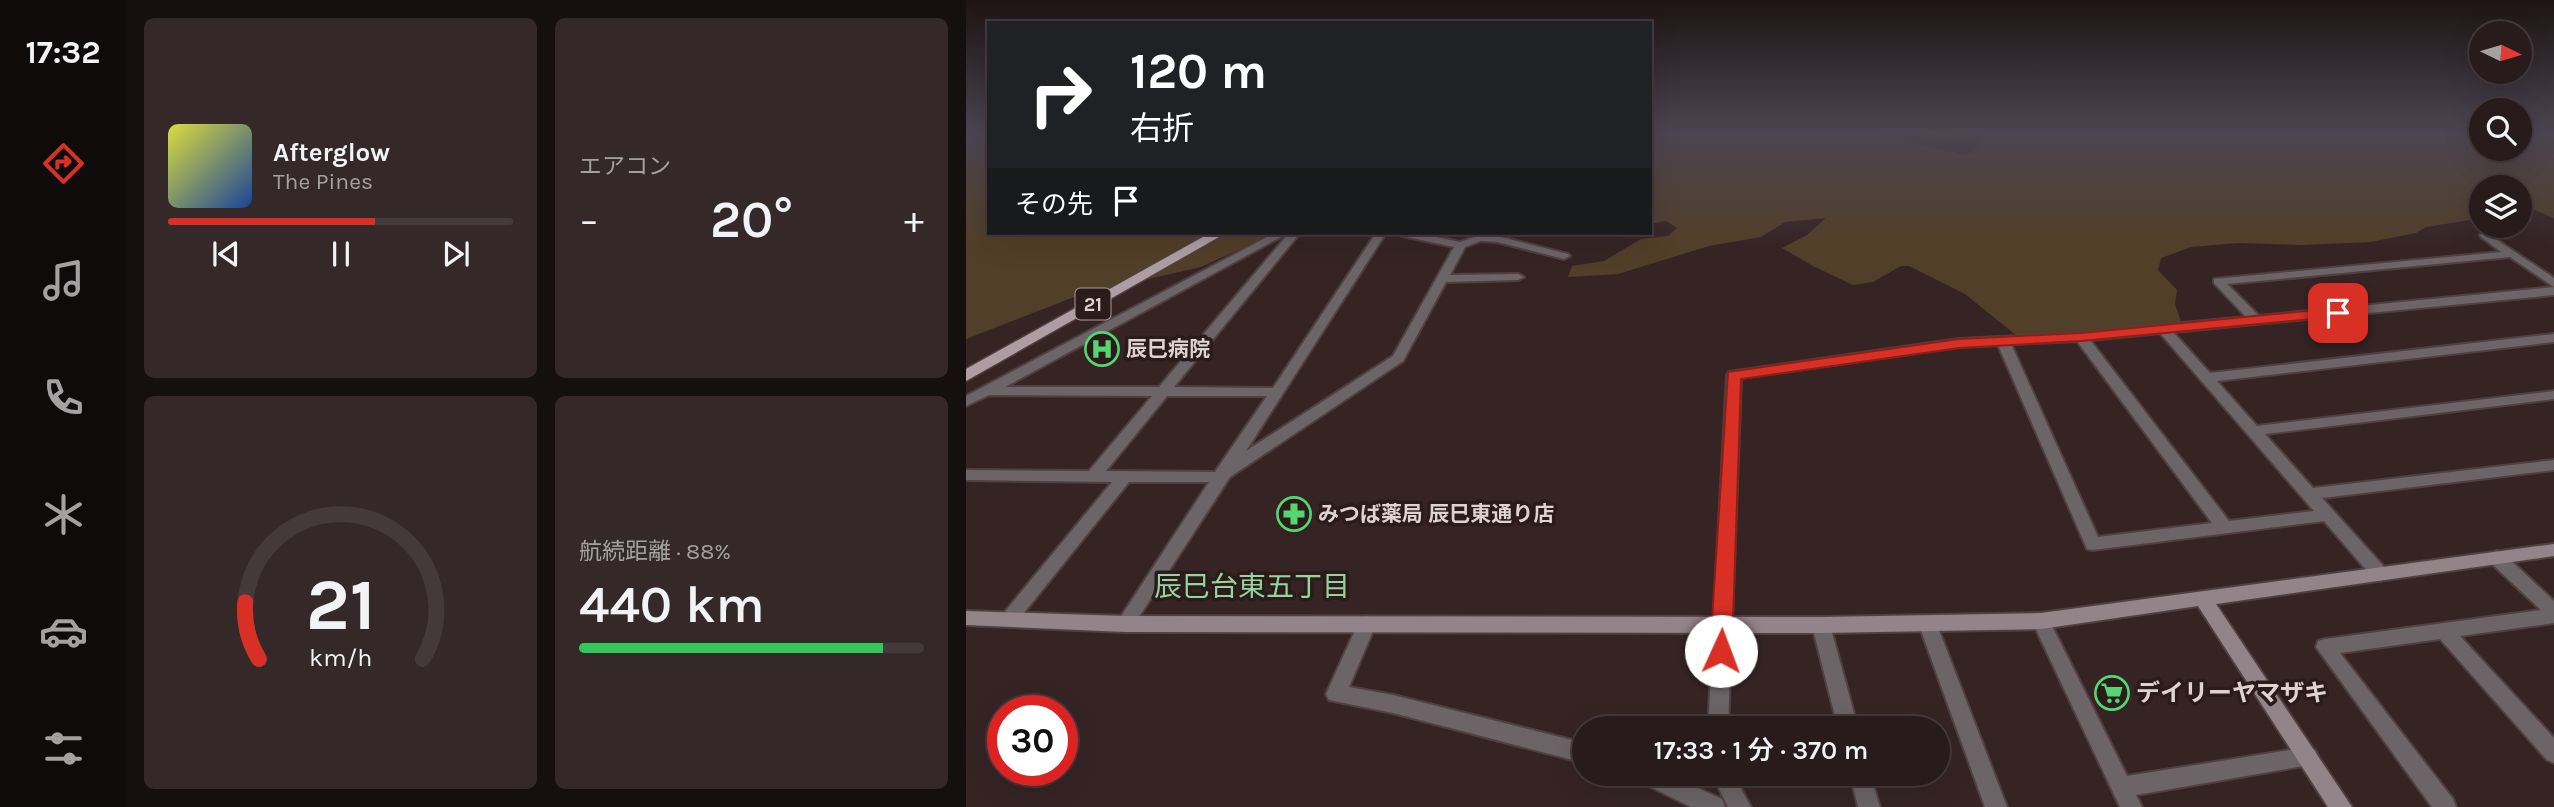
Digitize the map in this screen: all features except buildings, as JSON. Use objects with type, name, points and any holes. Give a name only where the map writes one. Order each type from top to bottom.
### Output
[{"type":"main road","name":"21","points":[[966,376],[1215,235]]},
{"type":"street","points":[[966,402],[1279,235]]},
{"type":"street","points":[[1093,476],[1293,235]]},
{"type":"street","points":[[1125,624],[1218,477],[1380,235]]},
{"type":"street","points":[[1412,235],[1461,245],[1480,238],[1497,239],[1564,256]]},
{"type":"street","points":[[2490,238],[2554,283]]},
{"type":"street","points":[[966,475],[1218,477],[1398,358],[1461,245]]},
{"type":"street","points":[[2257,321],[2217,281],[2511,254]]},
{"type":"street","points":[[1443,279],[1518,277]]},
{"type":"street","points":[[1718,716],[1734,376],[1959,343],[2164,330],[2554,291]]},
{"type":"street","points":[[2164,330],[2380,574]]},
{"type":"street","points":[[2081,337],[2225,528]]},
{"type":"street","points":[[2207,378],[2554,338]]},
{"type":"street","points":[[2003,341],[2093,544],[2327,514]]},
{"type":"street","points":[[986,391],[1275,392]]},
{"type":"street","points":[[2253,430],[2554,396]]},
{"type":"street","points":[[2309,494],[2554,465]]},
{"type":"street","points":[[1009,619],[1124,477]]},
{"type":"street","points":[[966,618],[1125,624],[1928,625],[2041,621],[2554,551]]},
{"type":"street","points":[[2497,558],[2554,614]]},
{"type":"street","points":[[2203,599],[2341,807]]},
{"type":"street","points":[[2445,807],[2325,647],[2554,614]]},
{"type":"street","points":[[2041,621],[2131,807]]},
{"type":"street","points":[[1367,624],[1336,694],[1393,704],[1572,750]]},
{"type":"street","points":[[1821,625],[1845,716]]},
{"type":"street","points":[[1928,625],[1996,807]]},
{"type":"street","points":[[2444,631],[2554,753]]},
{"type":"street","points":[[2121,787],[2308,757]]},
{"type":"street","points":[[1671,786],[1714,807]]},
{"type":"street","points":[[1729,786],[1740,807]]},
{"type":"street","points":[[1863,786],[1869,807]]},
{"type":"shaded area","points":[[966,170],[987,170],[987,235],[1271,235],[1201,267],[1082,294],[966,339]]},
{"type":"shaded area","points":[[1652,170],[2554,170],[2554,218],[2532,209],[2532,175],[2469,175],[2469,220],[2426,227],[2416,233],[2371,242],[2302,245],[2238,243],[2191,247],[2161,258],[2158,270],[2177,290],[2175,304],[2182,325],[2017,336],[1965,294],[1909,266],[1901,266],[1873,282],[1853,285],[1782,248],[1807,235],[1826,218],[1785,222],[1761,237],[1709,246],[1618,274],[1568,277],[1572,266],[1604,261],[1641,239],[1668,236],[1677,228],[1666,221],[1652,224]]},
{"type":"place","name":"辰巳病院","points":[[1102,349]]},
{"type":"place","name":"みつば薬局 辰巳東通り店","points":[[1294,514]]},
{"type":"place","name":"デイリーヤマザキ","points":[[2112,693]]},
{"type":"district","name":"辰巳台東五丁目","points":[[1252,586]]},
{"type":"route","points":[[1721,651],[1734,376],[1959,343],[2081,337],[2338,313]]}]
